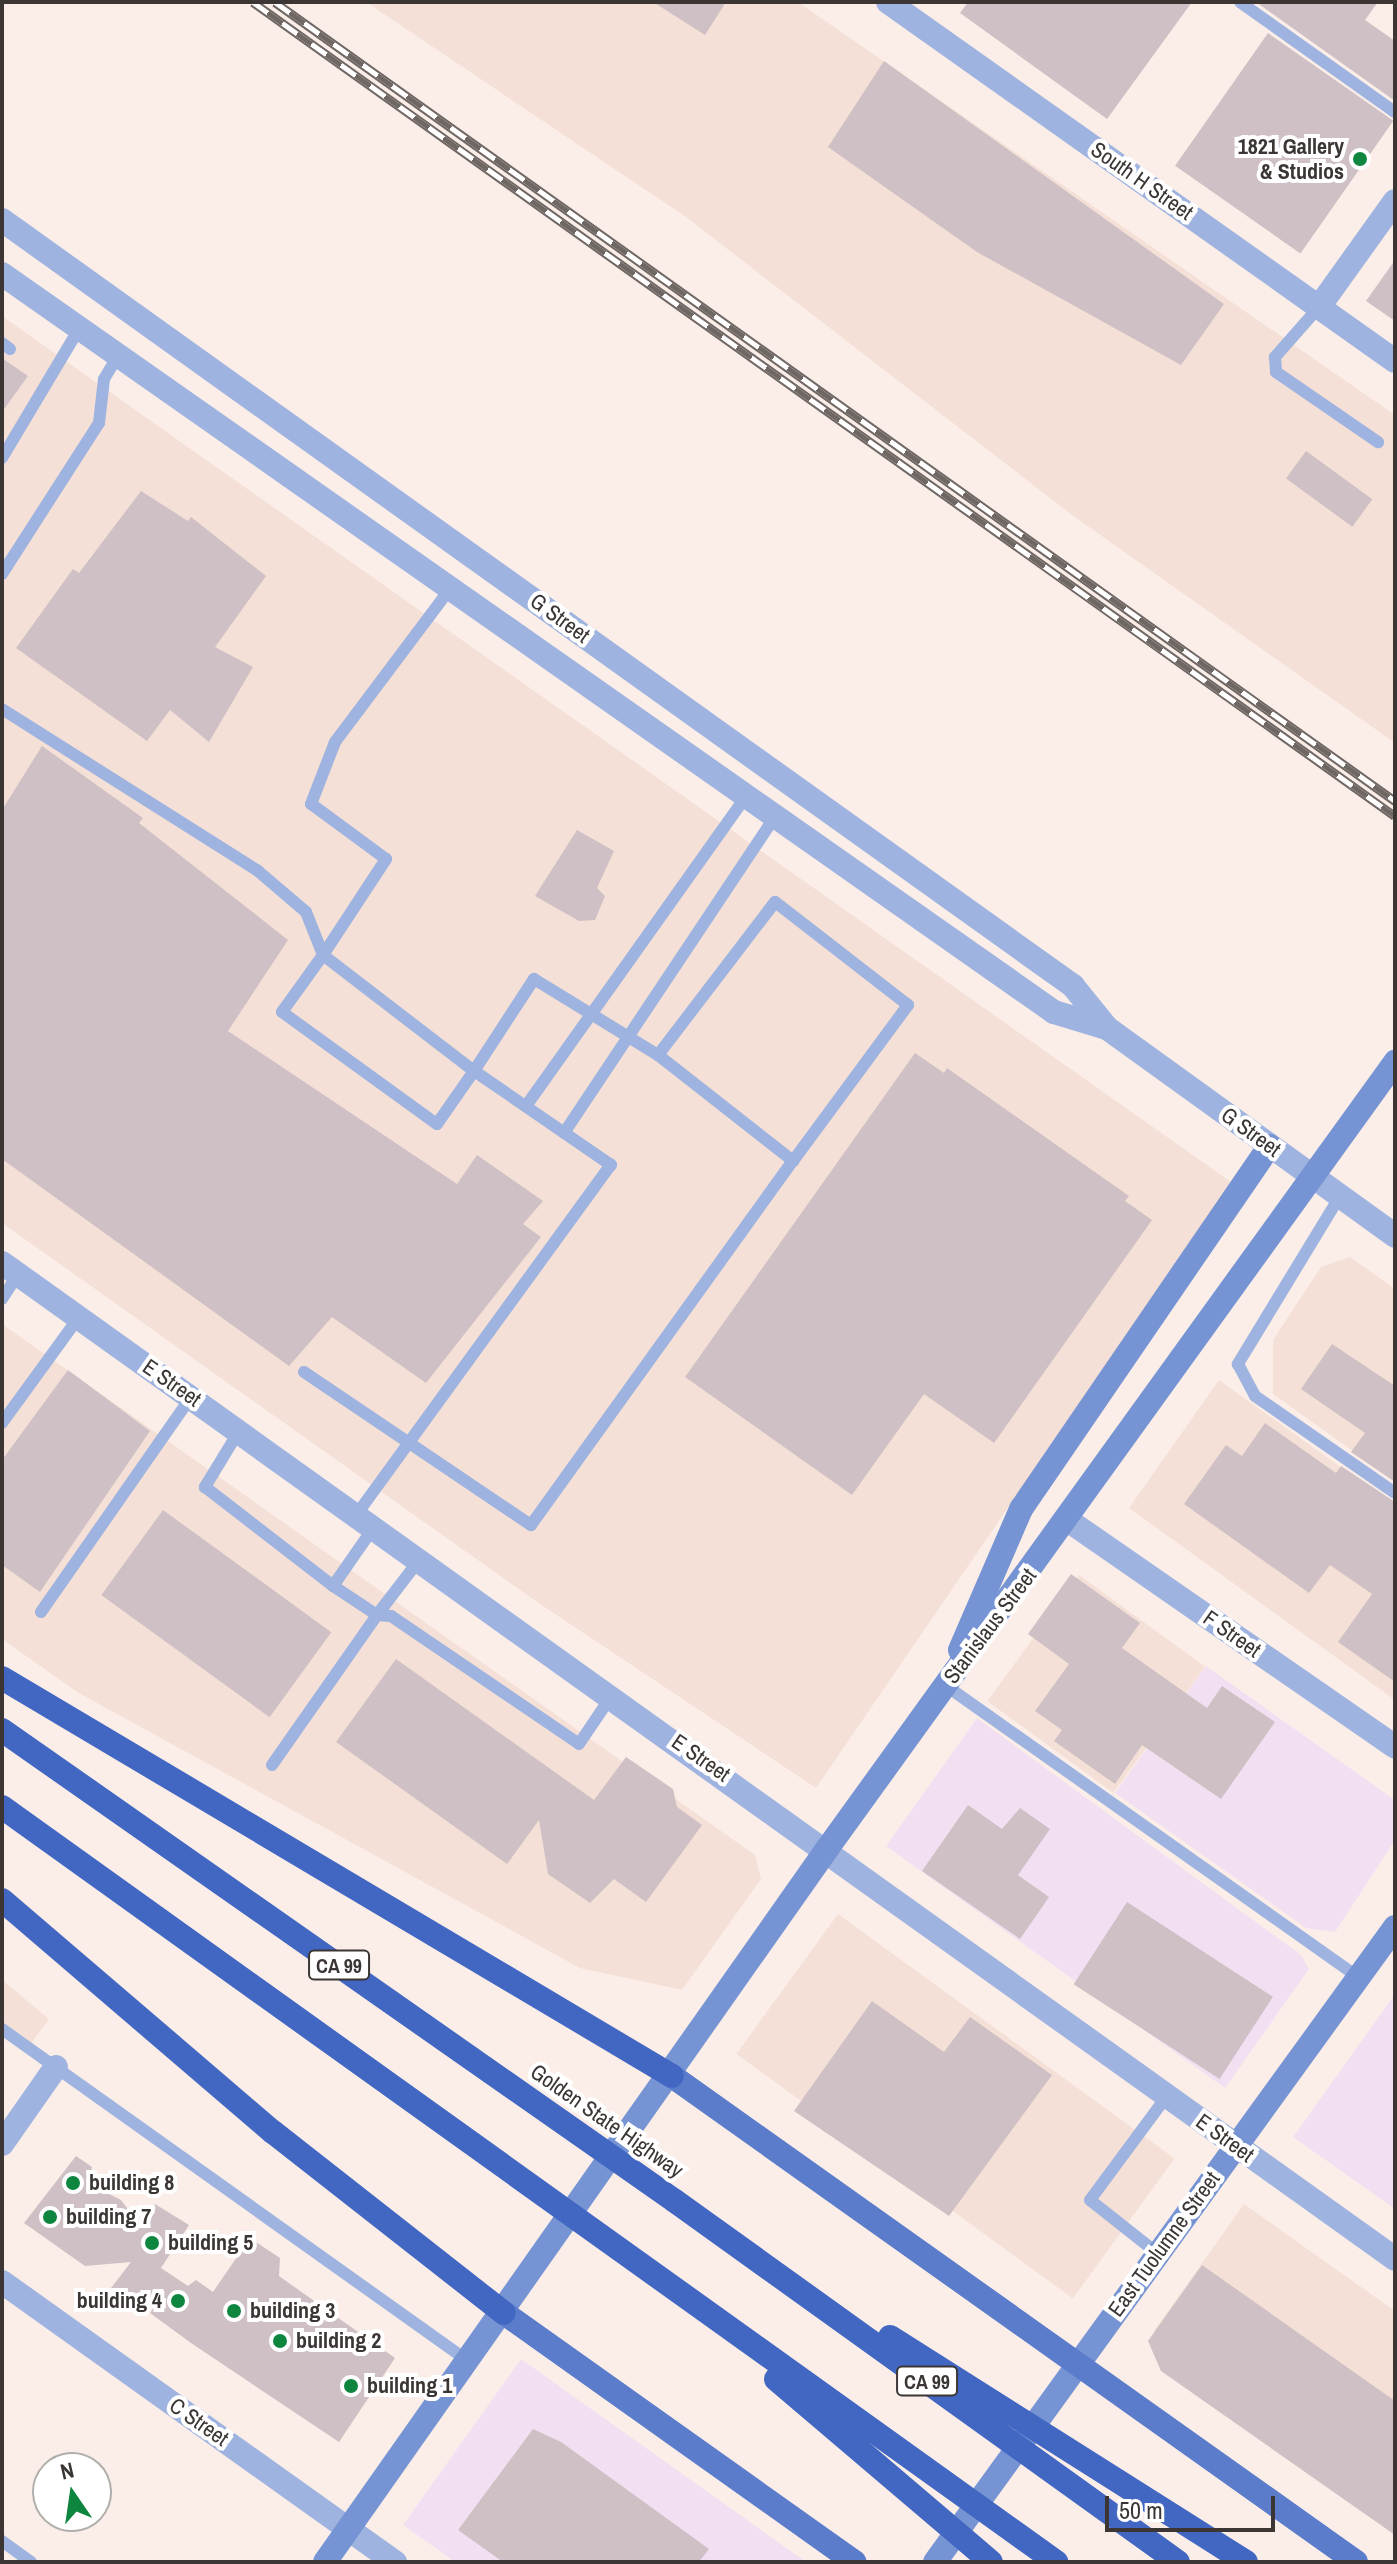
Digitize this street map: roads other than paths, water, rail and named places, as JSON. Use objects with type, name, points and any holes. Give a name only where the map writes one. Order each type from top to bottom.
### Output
[{"type":"highway","points":[[2,1678],[672,2076]]},
{"type":"highway","name":"Golden State Highway","points":[[2,1730],[675,2201],[1178,2562]]},
{"type":"highway","points":[[2,1807],[1056,2562]]},
{"type":"highway","points":[[2,1900],[295,2150],[510,2304]]},
{"type":"highway","points":[[675,2201],[1246,2562]]},
{"type":"highway","points":[[649,2271],[991,2562]]},
{"type":"main road","name":"Stanislaus Street","points":[[325,2562],[657,2098],[827,1849],[945,1685],[1069,1521],[1395,1062]]},
{"type":"main road","points":[[945,1685],[1021,1509],[1270,1146]]},
{"type":"main road","name":"East Tuolumne Street","points":[[935,2562],[1395,1927]]},
{"type":"main road","points":[[672,2076],[1072,2371],[1356,2562]]},
{"type":"main road","points":[[510,2304],[854,2562]]},
{"type":"street","name":"South H Street","points":[[888,2],[915,10],[1395,361]]},
{"type":"street","points":[[1319,307],[1395,201]]},
{"type":"street","name":"G Street","points":[[2,220],[1073,986],[1107,1028],[1395,1236]]},
{"type":"street","name":"G Street","points":[[2,274],[1054,1012],[1107,1028]]},
{"type":"street","name":"E Street","points":[[10,1269],[612,1695],[1395,2259]]},
{"type":"street","name":"F Street","points":[[1069,1521],[1395,1747]]},
{"type":"street","points":[[2,2144],[56,2067]]},
{"type":"street","name":"C Street","points":[[2,2282],[395,2562]]},
{"type":"lane","points":[[1240,2],[1395,112]]},
{"type":"lane","points":[[1319,307],[1275,357],[1276,372],[1378,442]]},
{"type":"lane","points":[[5,454],[79,329]]},
{"type":"lane","points":[[2,574],[99,423],[104,379],[118,356]]},
{"type":"lane","points":[[450,589],[335,742],[311,804],[386,859],[282,1012],[437,1124],[534,979],[592,1010],[658,1055],[793,1161]]},
{"type":"lane","points":[[2,709],[258,871],[306,912],[323,955],[474,1071],[611,1165],[409,1441],[333,1586]]},
{"type":"lane","points":[[526,1106],[746,797]]},
{"type":"lane","points":[[564,1133],[775,817]]},
{"type":"lane","points":[[304,1372],[531,1525],[908,1005],[775,902],[658,1055]]},
{"type":"lane","points":[[1340,1196],[1238,1364],[1255,1396],[1395,1493]]},
{"type":"lane","points":[[2,1299],[10,1269]]},
{"type":"lane","points":[[2,1423],[79,1317]]},
{"type":"lane","points":[[41,1612],[191,1397]]},
{"type":"lane","points":[[239,1431],[205,1487],[333,1586],[377,1615],[391,1616],[579,1744],[612,1695]]},
{"type":"lane","points":[[272,1765],[420,1559]]},
{"type":"lane","points":[[945,1685],[1358,1977]]},
{"type":"lane","points":[[2,2029],[469,2362]]},
{"type":"lane","points":[[1157,2253],[1090,2200],[1167,2096]]},
{"type":"lane","points":[[2,2541],[31,2562]]},
{"type":"railway","points":[[253,2],[1395,816]]},
{"type":"railway","points":[[275,2],[1395,801]]},
{"type":"place","name":"1821 Gallery & Studios","points":[[1360,159]]},
{"type":"place","name":"building 8","points":[[73,2183]]},
{"type":"place","name":"building 7","points":[[50,2217]]},
{"type":"place","name":"building 5","points":[[152,2243]]},
{"type":"place","name":"building 4","points":[[178,2301]]},
{"type":"place","name":"building 3","points":[[234,2311]]},
{"type":"place","name":"building 2","points":[[280,2341]]},
{"type":"place","name":"building 1","points":[[351,2386]]}]
